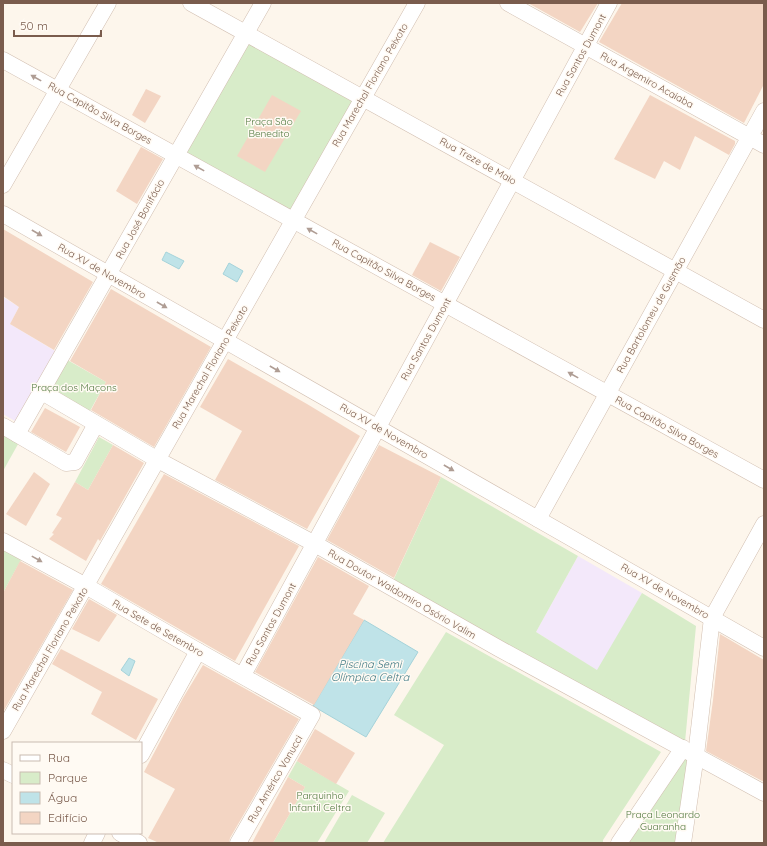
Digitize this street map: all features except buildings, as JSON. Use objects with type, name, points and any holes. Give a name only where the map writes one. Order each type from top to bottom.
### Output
[{"type":"street","points":[[3,185],[108,3]]},
{"type":"street","name":"Rua Treze de Maio","points":[[191,3],[764,320]]},
{"type":"street","name":"Rua José Bonifácio","points":[[17,434],[263,3]]},
{"type":"street","name":"Rua Marechal Floriano Peixoto","points":[[3,731],[417,3]]},
{"type":"street","name":"Rua Argemiro Acaiaba","points":[[508,3],[764,145]]},
{"type":"street","name":"Rua Santos Dumont","points":[[243,675],[609,3]]},
{"type":"street","name":"Rua Capitão Silva Borges","points":[[3,60],[764,480]]},
{"type":"street","name":"Rua Bartolomeu de Gusmão","points":[[538,519],[764,111]]},
{"type":"street","name":"Rua XV de Novembro","points":[[3,214],[764,648]]},
{"type":"street","name":"Rua Doutor Waldomiro Osório Valim","points":[[42,392],[158,460],[315,544],[498,648],[764,793]]},
{"type":"street","points":[[3,426],[66,463],[75,462],[96,424]]},
{"type":"street","points":[[683,843],[690,752],[712,618],[764,524]]},
{"type":"street","name":"Rua Sete de Setembro","points":[[3,541],[86,586],[198,652],[243,675],[312,715]]},
{"type":"street","points":[[142,753],[198,652]]},
{"type":"street","name":"Rua Américo Vanucci","points":[[238,843],[312,715]]},
{"type":"street","points":[[618,843],[690,752]]},
{"type":"street","points":[[3,770],[12,774]]},
{"type":"street","points":[[92,843],[96,834]]},
{"type":"street","points":[[122,834],[139,843]]},
{"type":"shaded area","points":[[3,297],[19,307],[10,324],[55,351],[15,421],[3,414]]},
{"type":"shaded area","points":[[578,556],[642,593],[598,671],[536,632]]},
{"type":"green space","name":"Praça São Benedito","points":[[245,33],[363,98],[293,220],[176,155]]},
{"type":"green space","name":"Praça dos Maçons","points":[[62,357],[106,382],[86,418],[42,392]]},
{"type":"green space","points":[[3,426],[22,437],[3,471]]},
{"type":"green space","points":[[99,437],[113,445],[88,490],[75,482]]},
{"type":"green space","points":[[441,477],[578,556],[536,632],[597,670],[642,593],[696,626],[685,742],[393,581]]},
{"type":"green space","points":[[3,548],[22,558],[3,593]]},
{"type":"green space","points":[[446,632],[661,752],[603,840],[603,843],[383,843],[444,745],[394,715]]},
{"type":"green space","name":"Praça Leonardo Guaranha","points":[[683,748],[696,755],[683,843],[619,843]]},
{"type":"green space","name":"Parquinho Infantil Celtra","points":[[297,761],[349,791],[317,843],[273,843],[305,787],[288,777]]},
{"type":"green space","points":[[352,795],[385,813],[367,843],[324,843]]},
{"type":"water","points":[[166,252],[184,261],[179,269],[162,260]]},
{"type":"water","points":[[229,263],[243,271],[237,282],[223,274]]},
{"type":"water","name":"Piscina Semi Olímpica Celtra","points":[[364,620],[418,652],[366,737],[313,706]]},
{"type":"water","points":[[129,658],[135,661],[129,676],[121,670]]}]
